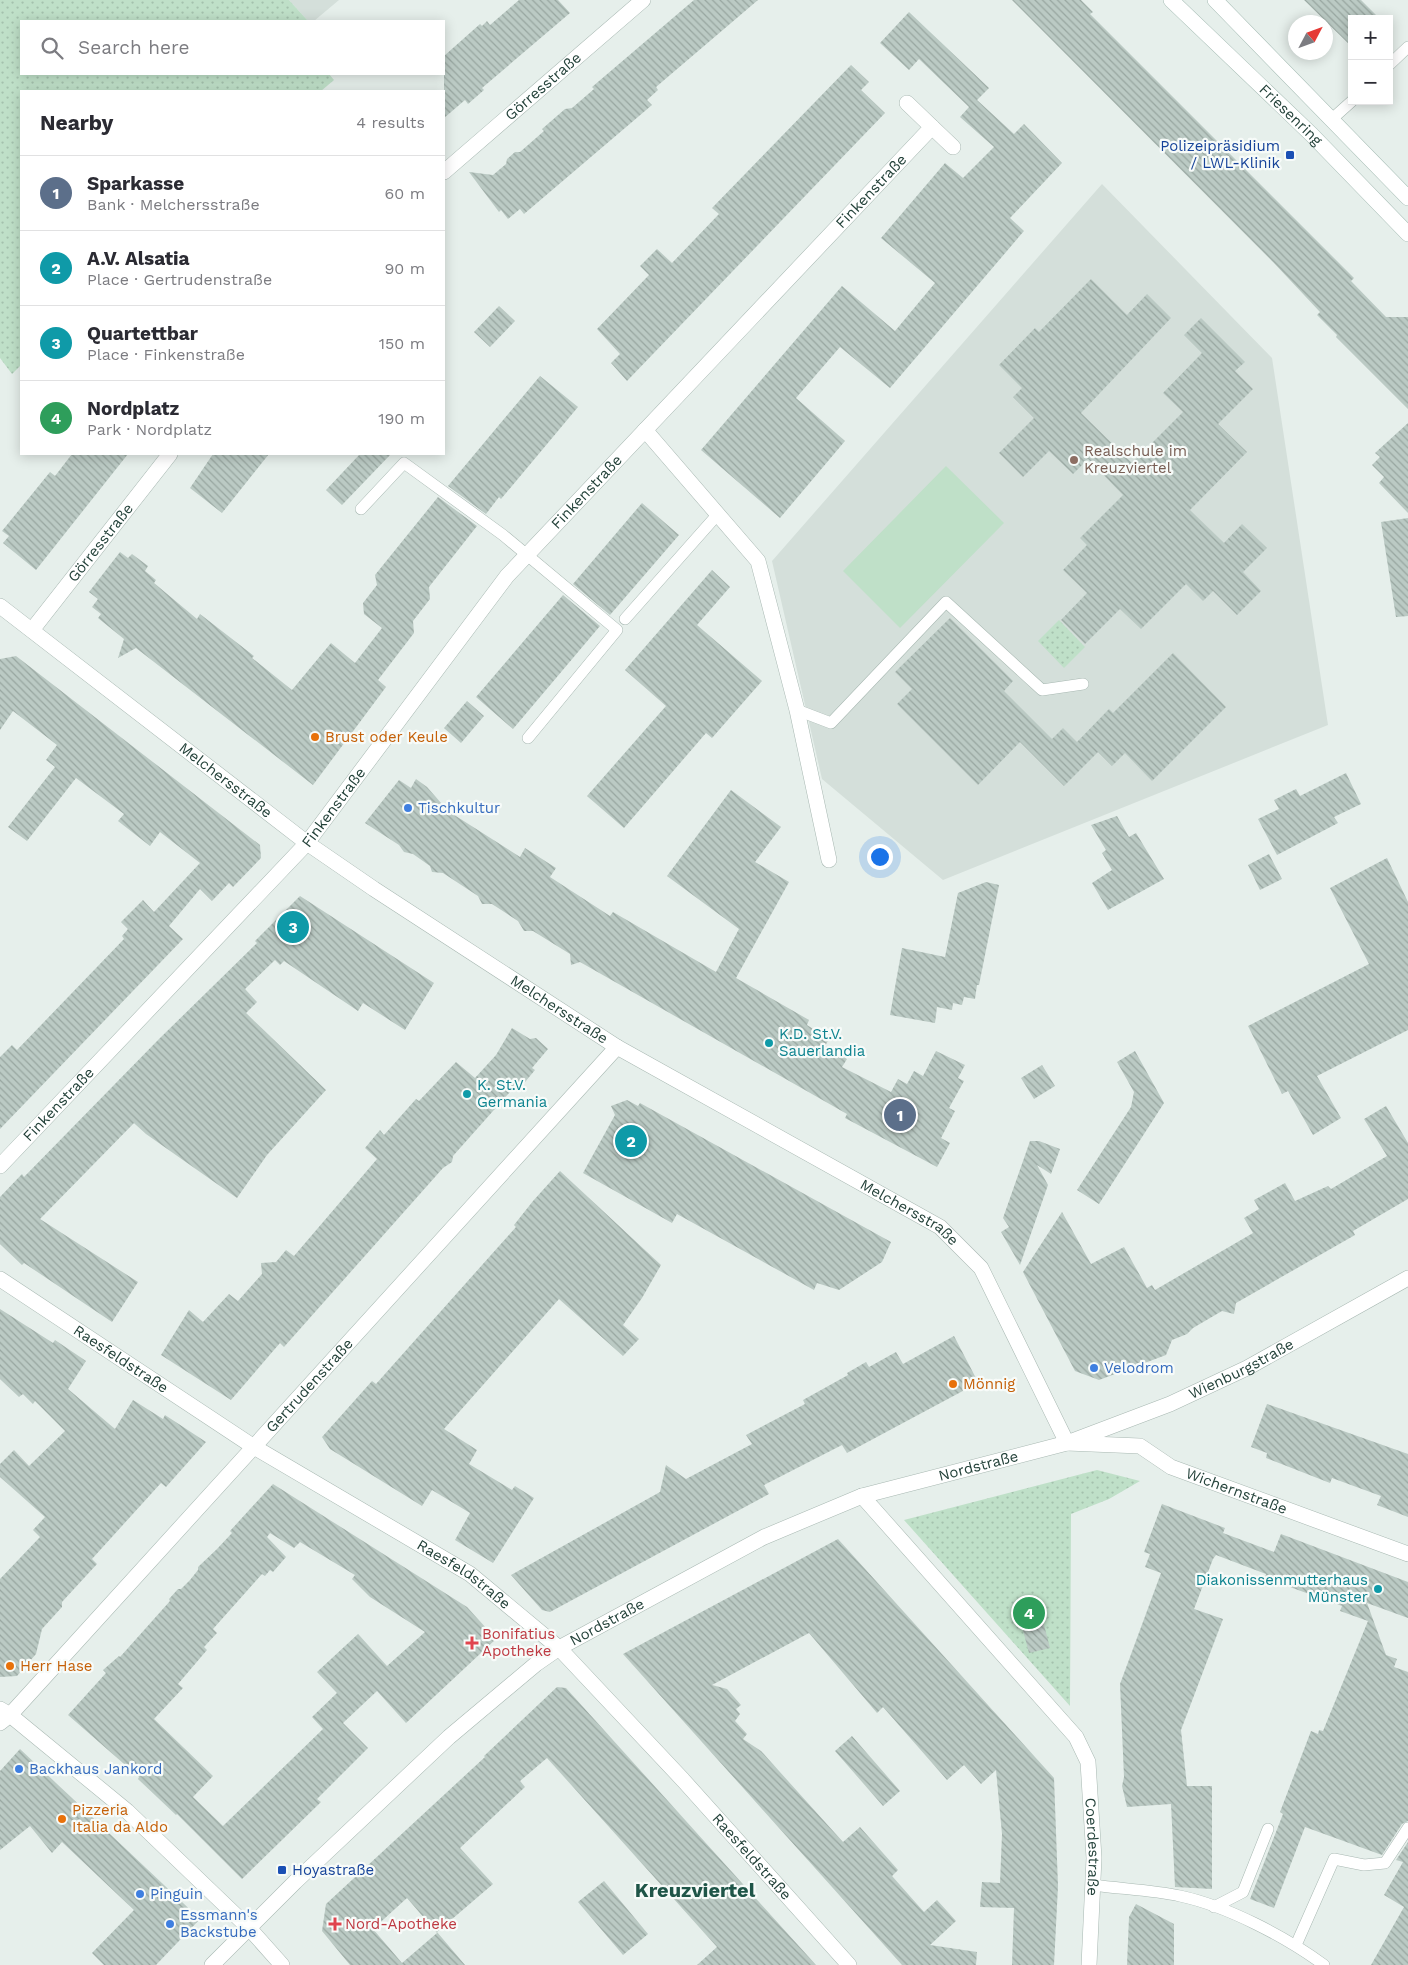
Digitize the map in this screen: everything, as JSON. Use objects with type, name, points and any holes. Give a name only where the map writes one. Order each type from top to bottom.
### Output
[{"type":"street","name":"Görresstraße","points":[[445,171],[644,0]]},
{"type":"street","name":"Friesenring","points":[[1171,0],[1312,135],[1408,234]]},
{"type":"street","name":"Friesenring","points":[[1215,0],[1408,198]]},
{"type":"street","points":[[907,103],[953,147]]},
{"type":"street","name":"Finkenstraße","points":[[0,1166],[307,843],[507,576],[932,127]]},
{"type":"street","points":[[645,430],[758,561],[797,710],[829,860]]},
{"type":"street","name":"Görresstraße","points":[[32,630],[169,455]]},
{"type":"street","name":"Melchersstraße","points":[[0,607],[307,843],[617,1047],[940,1227],[981,1268],[1067,1442]]},
{"type":"street","name":"Gertrudenstraße","points":[[3,1716],[254,1447],[617,1047]]},
{"type":"street","name":"Wienburgstraße","points":[[1067,1442],[1170,1404],[1247,1368],[1408,1278]]},
{"type":"street","name":"Raesfeldstraße","points":[[0,1279],[254,1447],[470,1574],[559,1648],[684,1780],[849,1965]]},
{"type":"street","name":"Nordstraße","points":[[212,1965],[449,1738],[510,1684],[559,1648],[764,1537],[862,1496],[1067,1442]]},
{"type":"street","name":"Wichernstraße","points":[[1067,1442],[1140,1446],[1171,1467],[1408,1554]]},
{"type":"street","name":"Coerdestraße","points":[[862,1496],[1073,1733],[1088,1762],[1094,1858],[1089,1965]]},
{"type":"street","points":[[3,1716],[127,1811],[249,1928],[282,1965]]},
{"type":"lane","points":[[1393,61],[1408,47]]},
{"type":"lane","points":[[1332,119],[1348,105]]},
{"type":"lane","points":[[361,509],[404,463],[503,535],[617,630],[528,738]]},
{"type":"lane","points":[[625,619],[718,514]]},
{"type":"lane","points":[[797,710],[831,723],[946,602],[1042,690],[1083,684]]},
{"type":"lane","points":[[1296,1945],[1334,1859],[1364,1865],[1385,1863],[1408,1828]]},
{"type":"lane","points":[[1214,1907],[1243,1892],[1268,1829]]},
{"type":"lane","points":[[1093,1886],[1180,1896],[1214,1907],[1296,1945],[1324,1965]]},
{"type":"shaded area","points":[[289,0],[339,0],[315,20],[307,20]]},
{"type":"shaded area","name":"Realschule im Kreuzviertel","points":[[1102,184],[1272,358],[1328,725],[943,880],[822,779],[772,561]]},
{"type":"green space","points":[[0,0],[289,0],[307,20],[20,20],[20,75],[330,75],[334,80],[322,90],[20,90],[20,366],[12,374],[0,358]]},
{"type":"green space","points":[[946,466],[1004,523],[900,628],[843,571]]},
{"type":"green space","points":[[1059,620],[1085,647],[1064,668],[1038,641]]},
{"type":"green space","points":[[1097,1470],[1140,1481],[1109,1499],[1071,1514],[1070,1706],[904,1520]]},
{"type":"building","points":[[519,0],[558,0],[570,13],[482,88],[484,90],[468,104],[465,100],[445,117],[445,55],[480,24],[482,26],[487,21],[490,25]]},
{"type":"building","points":[[694,0],[758,0],[656,87],[658,90],[647,100],[652,105],[524,214],[520,209],[508,219],[501,210],[499,212],[469,172],[493,175],[506,164],[507,159],[515,152],[520,152],[565,109],[572,108],[594,89],[592,87]]},
{"type":"building","points":[[1012,0],[1081,0],[1093,12],[1090,14],[1354,278],[1351,281],[1386,317],[1408,317],[1408,409],[1336,337],[1337,335],[1317,315],[1320,312],[1273,262]]},
{"type":"building","points":[[1304,0],[1361,0],[1376,15],[1348,15],[1348,43],[1333,28],[1333,15],[1319,15]]},
{"type":"building","points":[[909,12],[989,88],[977,100],[1014,134],[1024,124],[1062,163],[1010,218],[1024,231],[890,388],[840,347],[796,398],[845,441],[780,518],[701,450],[842,286],[895,331],[935,283],[881,238],[945,163],[963,178],[994,147],[960,117],[969,107],[919,59],[909,70],[880,43]]},
{"type":"building","points":[[851,65],[869,82],[861,90],[885,113],[627,381],[611,363],[620,354],[597,329],[649,275],[640,266],[657,249],[672,263],[719,214],[712,208]]},
{"type":"building","points":[[1091,279],[1127,315],[1147,294],[1171,318],[1081,413],[1132,463],[1183,412],[1163,393],[1202,353],[1184,335],[1201,318],[1245,362],[1235,371],[1253,389],[1218,424],[1247,452],[1190,510],[1224,543],[1242,524],[1267,548],[1243,572],[1261,591],[1237,615],[1213,591],[1203,601],[1186,584],[1141,629],[1120,609],[1085,644],[1061,620],[1087,593],[1063,570],[1087,545],[1080,538],[1123,495],[1088,459],[1073,474],[1049,451],[1023,477],[999,453],[1034,418],[1013,397],[1022,388],[999,365],[1035,328],[1039,332]]},
{"type":"building","points":[[499,306],[515,321],[490,347],[474,332]]},
{"type":"building","points":[[540,376],[578,407],[501,499],[499,497],[486,514],[448,486]]},
{"type":"building","points":[[1408,423],[1408,513],[1379,483],[1384,477],[1372,465],[1380,457],[1375,453]]},
{"type":"building","points":[[71,455],[127,455],[36,570],[3,543],[9,536],[2,531],[50,472],[55,476]]},
{"type":"building","points":[[212,455],[268,455],[222,513],[190,488]]},
{"type":"building","points":[[359,455],[390,455],[342,505],[326,490]]},
{"type":"building","points":[[438,497],[477,526],[429,587],[430,599],[413,621],[414,633],[378,680],[386,687],[313,785],[136,648],[118,658],[124,639],[98,618],[101,614],[92,607],[98,599],[89,592],[120,552],[128,558],[132,554],[148,566],[145,571],[156,580],[154,583],[197,619],[200,614],[254,656],[252,658],[292,690],[331,643],[355,663],[382,628],[364,614],[363,603],[377,585],[375,575]]},
{"type":"building","points":[[642,503],[679,535],[610,615],[573,584]]},
{"type":"building","points":[[1408,518],[1408,616],[1396,617],[1381,522]]},
{"type":"building","points":[[712,570],[730,587],[697,625],[762,681],[712,738],[706,733],[624,828],[587,796],[666,706],[625,670]]},
{"type":"building","points":[[563,595],[600,626],[513,729],[476,697]]},
{"type":"building","points":[[950,618],[1013,681],[1004,691],[1052,739],[1063,728],[1077,742],[1109,709],[1113,713],[1173,653],[1226,707],[1152,781],[1125,753],[1112,766],[1098,752],[1064,786],[1020,742],[978,785],[897,704],[912,689],[895,672]]},
{"type":"building","points":[[16,656],[260,845],[261,858],[233,887],[229,883],[212,901],[200,889],[169,926],[183,939],[0,1129],[0,1057],[12,1045],[17,1050],[124,939],[122,936],[128,929],[121,922],[143,900],[154,912],[200,863],[160,832],[150,846],[118,821],[124,814],[76,778],[27,841],[8,827],[55,767],[46,760],[57,745],[13,711],[0,730],[0,659]]},
{"type":"building","points":[[467,701],[484,716],[461,743],[444,728]]},
{"type":"building","points":[[1346,773],[1361,804],[1334,817],[1338,823],[1277,855],[1258,819],[1279,809],[1274,800],[1296,789],[1300,796]]},
{"type":"building","points":[[416,779],[427,787],[448,811],[520,857],[525,848],[556,868],[550,877],[610,916],[613,912],[716,972],[739,929],[667,876],[731,790],[781,827],[755,862],[789,882],[736,978],[809,1020],[807,1025],[829,1039],[825,1046],[847,1059],[842,1067],[891,1092],[898,1079],[907,1084],[914,1071],[923,1076],[936,1051],[965,1065],[958,1078],[964,1081],[949,1108],[955,1111],[941,1138],[950,1143],[937,1167],[845,1118],[847,1114],[580,962],[571,965],[570,954],[533,931],[524,931],[518,921],[492,904],[482,904],[478,896],[443,873],[432,872],[430,866],[413,854],[404,852],[399,845],[365,823],[399,780],[411,788]]},
{"type":"building","points":[[1117,816],[1129,837],[1136,833],[1164,879],[1108,910],[1092,883],[1112,870],[1102,853],[1106,850],[1091,825]]},
{"type":"building","points":[[1269,854],[1282,879],[1260,890],[1248,865]]},
{"type":"building","points":[[1387,858],[1408,902],[1408,1030],[1317,1076],[1341,1118],[1313,1135],[1288,1091],[1282,1094],[1248,1026],[1369,964],[1330,888]]},
{"type":"building","points":[[986,882],[999,885],[975,999],[964,997],[962,1005],[953,1003],[952,1010],[937,1007],[935,1023],[890,1015],[902,948],[945,957],[958,893]]},
{"type":"building","points":[[300,896],[434,983],[405,1030],[363,1003],[358,1011],[284,961],[280,965],[275,960],[245,989],[257,1002],[246,1013],[326,1090],[267,1155],[237,1198],[146,1134],[134,1123],[40,1219],[138,1282],[112,1322],[24,1263],[22,1265],[0,1244],[0,1197],[22,1174],[24,1177],[159,1039],[257,943],[255,941]]},
{"type":"building","points":[[512,1028],[530,1039],[536,1038],[548,1049],[532,1068],[535,1070],[520,1088],[517,1085],[509,1093],[453,1156],[452,1162],[443,1168],[284,1347],[280,1343],[231,1400],[161,1355],[189,1310],[203,1322],[229,1294],[238,1301],[262,1274],[261,1263],[276,1262],[286,1250],[294,1256],[377,1159],[365,1148],[380,1130],[384,1135],[416,1099],[419,1101],[456,1062],[475,1078],[496,1055]]},
{"type":"building","points":[[1135,1051],[1164,1103],[1099,1204],[1077,1190],[1131,1107],[1134,1092],[1117,1062]]},
{"type":"building","points":[[1042,1065],[1055,1086],[1034,1099],[1021,1078]]},
{"type":"building","points":[[627,1100],[638,1106],[640,1103],[891,1242],[882,1262],[839,1290],[817,1283],[814,1290],[677,1214],[672,1223],[583,1173],[615,1115],[611,1106]]},
{"type":"building","points":[[1386,1106],[1408,1143],[1408,1199],[1353,1231],[1355,1235],[1236,1303],[1234,1314],[1222,1311],[1193,1328],[1187,1334],[1172,1340],[1166,1355],[1099,1380],[1075,1371],[1023,1272],[1062,1212],[1091,1264],[1124,1247],[1147,1288],[1152,1285],[1155,1290],[1253,1233],[1244,1218],[1259,1209],[1254,1200],[1285,1183],[1295,1201],[1328,1186],[1331,1189],[1387,1156],[1364,1119]]},
{"type":"building","points":[[1030,1141],[1039,1141],[1060,1149],[1051,1174],[1037,1165],[1048,1185],[1020,1265],[1001,1232],[1009,1227],[1003,1218]]},
{"type":"building","points":[[560,1171],[661,1265],[642,1298],[623,1325],[639,1339],[623,1356],[559,1299],[444,1429],[477,1450],[469,1464],[512,1490],[515,1486],[534,1498],[493,1563],[455,1540],[470,1513],[432,1490],[422,1506],[330,1449],[322,1437],[372,1381],[376,1384],[516,1227],[514,1225]]},
{"type":"building","points":[[0,1309],[53,1343],[55,1340],[86,1361],[68,1389],[115,1429],[133,1400],[163,1419],[165,1415],[206,1442],[166,1487],[161,1483],[92,1559],[97,1564],[62,1602],[62,1607],[42,1629],[36,1654],[17,1676],[0,1677],[0,1579],[40,1537],[33,1530],[45,1517],[0,1477],[0,1464],[14,1450],[29,1466],[65,1431],[35,1401],[33,1404],[23,1394],[19,1397],[0,1379]]},
{"type":"building","points":[[954,1336],[978,1382],[974,1385],[847,1453],[842,1445],[764,1485],[769,1494],[550,1612],[542,1610],[511,1575],[660,1492],[666,1465],[686,1479],[752,1444],[746,1435],[805,1404],[803,1400],[848,1375],[847,1373],[866,1362],[869,1367],[896,1352],[903,1364]]},
{"type":"building","points":[[1267,1404],[1408,1454],[1408,1517],[1377,1505],[1381,1496],[1332,1478],[1330,1483],[1266,1458],[1267,1453],[1251,1447]]},
{"type":"building","points":[[273,1484],[467,1607],[496,1639],[406,1723],[377,1691],[343,1723],[368,1748],[317,1799],[321,1802],[242,1879],[177,1814],[138,1779],[139,1777],[68,1715],[106,1673],[103,1670],[120,1657],[170,1601],[169,1599],[178,1589],[181,1589],[190,1580],[198,1570],[198,1567],[232,1533],[230,1531]],"holes":[[[270,1533],[294,1548],[300,1542],[355,1575],[352,1579],[370,1597],[425,1632],[387,1666],[358,1634],[317,1672],[337,1693],[312,1717],[323,1729],[223,1826],[193,1797],[213,1776],[154,1719],[183,1688],[178,1684],[207,1650],[204,1647],[217,1633],[213,1629],[262,1574],[265,1576],[270,1570],[273,1572],[286,1557],[267,1537]]]},
{"type":"building","points":[[1162,1504],[1225,1528],[1223,1533],[1274,1552],[1281,1534],[1408,1582],[1408,1618],[1367,1603],[1386,1655],[1397,1659],[1394,1667],[1408,1672],[1408,1821],[1402,1824],[1382,1855],[1305,1827],[1274,1908],[1250,1899],[1283,1814],[1280,1812],[1311,1731],[1318,1734],[1319,1730],[1323,1731],[1368,1621],[1340,1611],[1342,1606],[1265,1578],[1266,1574],[1216,1555],[1213,1559],[1194,1609],[1223,1619],[1181,1730],[1187,1786],[1212,1786],[1212,1889],[1175,1887],[1171,1804],[1127,1807],[1122,1786],[1124,1777],[1120,1684],[1161,1573],[1145,1567],[1150,1554],[1144,1552]]},
{"type":"building","points":[[838,1539],[1054,1778],[1058,1886],[1054,1965],[1012,1965],[1014,1908],[980,1907],[982,1882],[1000,1883],[1002,1834],[996,1770],[981,1784],[964,1765],[947,1780],[883,1707],[877,1713],[809,1633],[712,1685],[727,1689],[741,1705],[736,1709],[740,1714],[735,1721],[747,1734],[743,1739],[761,1751],[843,1842],[860,1827],[898,1870],[892,1876],[924,1912],[937,1900],[956,1921],[930,1945],[977,1952],[976,1965],[902,1965],[623,1654]]},
{"type":"building","points":[[1042,1617],[1050,1648],[1029,1653],[1021,1623]]},
{"type":"building","points":[[557,1687],[566,1688],[816,1965],[697,1965],[717,1947],[547,1758],[520,1781],[525,1787],[460,1848],[493,1884],[437,1932],[465,1965],[350,1965],[322,1931],[326,1904]],"holes":[[[407,1898],[437,1933],[402,1963],[373,1929]]]},
{"type":"building","points":[[852,1736],[900,1791],[883,1806],[835,1751]]},
{"type":"building","points":[[20,1749],[200,1919],[156,1965],[104,1965],[92,1953],[134,1910],[62,1842],[52,1853],[30,1826],[0,1850],[0,1771]]},
{"type":"building","points":[[1408,1842],[1408,1965],[1371,1965],[1404,1907],[1384,1895],[1403,1862],[1396,1860]]},
{"type":"building","points":[[604,1881],[648,1934],[623,1955],[578,1902]]},
{"type":"building","points":[[1136,1904],[1174,1924],[1174,1965],[1127,1965],[1129,1917]]},
{"type":"place","name":"Polizeipräsidium / LWL-Klinik","points":[[1290,155]]},
{"type":"place","name":"Realschule im Kreuzviertel","points":[[1074,460]]},
{"type":"place","name":"Brust oder Keule","points":[[315,737]]},
{"type":"place","name":"Tischkultur","points":[[408,808]]},
{"type":"place","name":"Quartettbar","points":[[293,927]]},
{"type":"place","name":"K.D. St.V. Sauerlandia","points":[[769,1043]]},
{"type":"place","name":"K. St.V. Germania","points":[[467,1094]]},
{"type":"place","name":"Sparkasse","points":[[900,1115]]},
{"type":"place","name":"A.V. Alsatia","points":[[631,1141]]},
{"type":"place","name":"Velodrom","points":[[1094,1368]]},
{"type":"place","name":"Mönnig","points":[[953,1384]]},
{"type":"place","name":"Diakonissenmutterhaus Münster","points":[[1378,1589]]},
{"type":"place","name":"Nordplatz","points":[[1029,1613]]},
{"type":"place","name":"Bonifatius Apotheke","points":[[472,1643]]},
{"type":"place","name":"Herr Hase","points":[[10,1666]]},
{"type":"place","name":"Backhaus Jankord","points":[[19,1769]]},
{"type":"place","name":"Pizzeria Italia da Aldo","points":[[62,1819]]},
{"type":"place","name":"Hoyastraße","points":[[282,1870]]},
{"type":"place","name":"Pinguin","points":[[140,1894]]},
{"type":"place","name":"Essmann's Backstube","points":[[170,1924]]},
{"type":"place","name":"Nord-Apotheke","points":[[335,1924]]},
{"type":"district","name":"Kreuzviertel","points":[[695,1890]]}]
